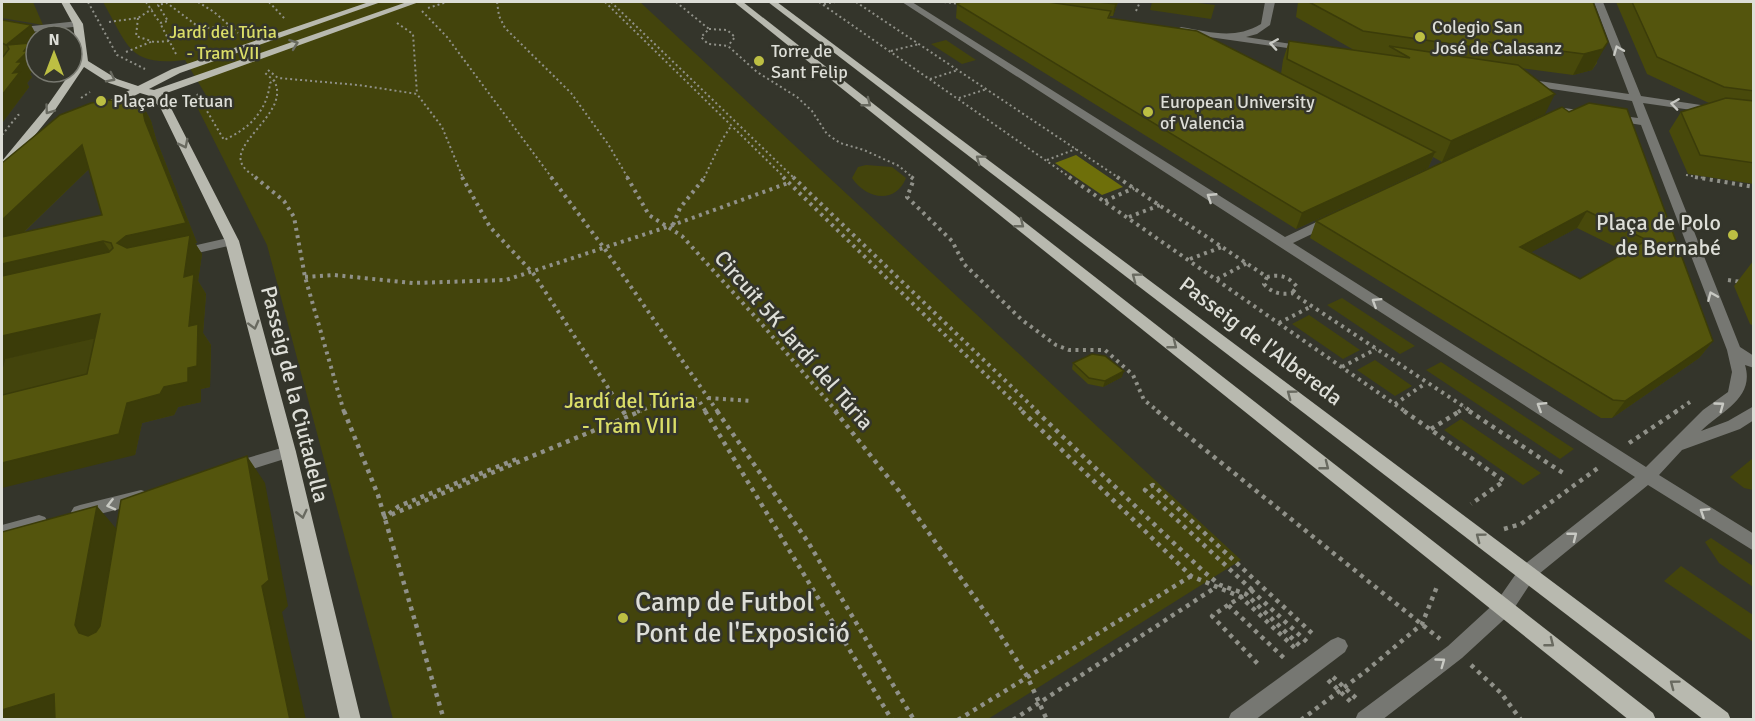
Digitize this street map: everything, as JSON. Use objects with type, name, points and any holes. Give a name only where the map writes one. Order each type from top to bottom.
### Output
[{"type":"main road","points":[[65,2],[78,24]]},
{"type":"main road","points":[[84,63],[113,81],[148,92],[190,66],[376,2]]},
{"type":"main road","points":[[738,2],[1646,720]]},
{"type":"main road","name":"Passeig de l'Albereda","points":[[772,2],[1721,720]]},
{"type":"main road","points":[[89,114],[148,92],[200,78],[415,4]]},
{"type":"main road","points":[[2,165],[49,111],[68,84]]},
{"type":"main road","name":"Passeig de la Ciutadella","points":[[148,92],[166,108],[232,242],[288,452],[351,720]]},
{"type":"main road","points":[[2,165],[41,142]]},
{"type":"street","points":[[907,2],[1754,544]]},
{"type":"street","points":[[1232,38],[1254,33],[1265,25],[1270,2]]},
{"type":"street","points":[[1362,712],[1394,697],[1455,652],[1504,607],[1527,573],[1648,476],[1665,455],[1678,446],[1709,414],[1735,394],[1740,372],[1734,351],[1599,2]]},
{"type":"street","points":[[2,29],[24,30]]},
{"type":"street","points":[[1172,29],[1318,51]]},
{"type":"street","points":[[2,38],[14,31]]},
{"type":"street","points":[[1207,34],[1205,41],[1208,47]]},
{"type":"street","points":[[1509,80],[1754,116]]},
{"type":"street","points":[[1564,111],[1560,91],[1566,88]]},
{"type":"street","points":[[1533,125],[1564,111],[1645,122]]},
{"type":"street","points":[[1283,243],[1340,216]]},
{"type":"street","points":[[162,257],[232,242]]},
{"type":"street","points":[[1734,351],[1754,363]]},
{"type":"street","points":[[1678,446],[1734,425],[1754,412]]},
{"type":"street","points":[[216,474],[288,452]]},
{"type":"street","points":[[2,532],[160,491]]},
{"type":"street","points":[[134,522],[137,498]]},
{"type":"street","points":[[1238,720],[1328,648]]},
{"type":"path","points":[[88,2],[117,55],[135,64],[130,67]]},
{"type":"path","points":[[146,2],[177,54],[170,58]]},
{"type":"path","points":[[269,2],[285,19]]},
{"type":"path","name":"Circuit 5K Jardí del Túria","points":[[497,2],[499,16],[509,33],[571,93],[608,144],[649,215],[670,226],[691,245],[830,404],[899,491],[988,616],[1027,676],[1047,720]]},
{"type":"path","points":[[605,2],[1191,576],[1244,596],[1304,649]]},
{"type":"path","points":[[611,2],[1217,586]]},
{"type":"path","points":[[676,2],[709,29],[727,30],[735,37],[728,46]]},
{"type":"path","points":[[821,3],[835,2]]},
{"type":"path","points":[[856,2],[1267,277],[1278,275],[1292,280],[1297,287],[1292,294]]},
{"type":"path","points":[[1136,11],[1140,2]]},
{"type":"path","points":[[160,23],[168,21],[158,4],[167,3],[200,28],[230,27],[244,33]]},
{"type":"path","points":[[821,3],[1504,481],[1471,504]]},
{"type":"path","points":[[415,4],[447,37],[604,248],[808,542],[914,720]]},
{"type":"path","points":[[109,22],[138,18],[152,9]]},
{"type":"path","points":[[138,18],[139,24],[135,34],[153,41]]},
{"type":"path","points":[[394,21],[413,34],[417,94]]},
{"type":"path","points":[[709,29],[701,37],[708,44],[728,46],[757,72],[797,97],[812,111],[827,134],[840,143],[864,150],[899,166],[914,179],[907,197],[952,242],[964,264],[1022,320],[1056,345],[1069,350],[1105,350],[1133,375],[1144,400],[1455,652],[1501,693],[1521,720]]},
{"type":"path","points":[[126,52],[153,41],[170,40]]},
{"type":"path","points":[[891,52],[919,44]]},
{"type":"path","points":[[444,720],[378,495],[348,424],[305,277],[294,217],[284,201],[243,167],[240,157],[249,139],[273,108],[278,96],[278,88],[265,69],[278,78],[358,85],[417,94],[442,127],[458,170],[490,227],[533,273],[626,415]]},
{"type":"path","points":[[930,79],[958,70]]},
{"type":"path","points":[[199,98],[224,140],[245,129],[256,119],[268,97],[270,83],[278,78]]},
{"type":"path","points":[[958,99],[987,89]]},
{"type":"path","points":[[2,135],[18,115],[22,114]]},
{"type":"path","points":[[670,226],[674,213],[700,185],[721,139],[730,126]]},
{"type":"path","points":[[1046,160],[1076,149]]},
{"type":"path","points":[[1682,175],[1754,187]]},
{"type":"path","points":[[305,277],[334,275],[413,283],[506,280],[533,273],[789,183]]},
{"type":"path","points":[[1105,201],[1134,188]]},
{"type":"path","points":[[1128,217],[1160,205]]},
{"type":"path","points":[[1189,259],[1222,247]]},
{"type":"path","points":[[1216,279],[1247,263]]},
{"type":"path","points":[[1267,277],[1264,284],[1269,290],[1280,294],[1292,294],[1566,475]]},
{"type":"path","points":[[1728,280],[1745,283]]},
{"type":"path","points":[[1279,323],[1311,306]]},
{"type":"path","points":[[1342,367],[1376,349]]},
{"type":"path","points":[[1395,404],[1426,383]]},
{"type":"path","points":[[383,518],[399,506],[626,415],[674,397],[698,399],[892,720]]},
{"type":"path","points":[[707,398],[751,401]]},
{"type":"path","points":[[1431,429],[1465,408]]},
{"type":"path","points":[[1153,485],[1328,648],[1252,590],[1145,490],[1153,485]]},
{"type":"path","points":[[958,720],[1191,576]]},
{"type":"path","points":[[1013,720],[1217,586]]},
{"type":"path","points":[[1252,590],[1212,616],[1259,665]]},
{"type":"path","points":[[1244,596],[1301,654]]},
{"type":"path","points":[[1228,605],[1290,663]]},
{"type":"path","points":[[1300,720],[1366,671]]},
{"type":"path","points":[[1329,672],[1362,712]]},
{"type":"path","points":[[1326,679],[1362,712]]},
{"type":"green space","points":[[2,2],[33,2],[43,24],[37,24],[2,18]]},
{"type":"green space","name":"Jardí del Túria - Tram VIII","points":[[103,2],[640,2],[1241,560],[988,719],[393,719],[267,245],[197,107],[210,102],[185,60],[152,60],[132,50]]},
{"type":"green space","points":[[1152,2],[1190,2],[1215,5],[1211,19],[1150,10]]},
{"type":"green space","points":[[946,40],[976,60],[962,64],[931,44]]},
{"type":"green space","points":[[866,165],[892,167],[906,178],[895,192],[880,196],[872,194],[865,191],[852,178],[858,167]]},
{"type":"green space","points":[[1342,298],[1415,346],[1400,354],[1327,305]]},
{"type":"green space","points":[[1309,315],[1360,350],[1343,359],[1292,324]]},
{"type":"green space","points":[[115,334],[102,395],[2,420],[2,371],[5,359]]},
{"type":"green space","points":[[1375,360],[1412,386],[1395,396],[1357,370]]},
{"type":"green space","points":[[1441,362],[1574,449],[1560,459],[1426,370]]},
{"type":"green space","points":[[1461,419],[1541,473],[1523,485],[1444,430]]},
{"type":"green space","points":[[1753,458],[1753,490],[1744,488],[1730,477]]},
{"type":"green space","points":[[1711,538],[1753,566],[1753,587],[1719,563],[1705,542]]},
{"type":"green space","points":[[1681,566],[1753,615],[1752,641],[1664,581]]},
{"type":"shaded area","points":[[1076,155],[1123,187],[1102,195],[1055,163]]},
{"type":"building","points":[[961,2],[1048,2],[1111,11],[1108,18],[1197,31],[1435,152],[1302,213],[957,4]]},
{"type":"building","name":"Colegio San José de Calasanz","points":[[1309,2],[1593,2],[1608,42],[1603,49],[1584,54],[1490,42],[1501,51],[1363,31]]},
{"type":"building","points":[[1632,2],[1754,2],[1754,91],[1724,87],[1657,57]]},
{"type":"building","points":[[2,20],[25,24],[24,31],[6,45],[2,43]]},
{"type":"building","points":[[1289,41],[1410,58],[1389,46],[1518,65],[1555,94],[1451,141],[1287,59]]},
{"type":"building","points":[[24,44],[24,55],[17,62],[22,62],[13,73],[20,72],[2,95],[2,58],[9,49],[7,45]]},
{"type":"building","points":[[1726,98],[1754,101],[1754,163],[1700,155],[1681,112]]},
{"type":"building","points":[[110,100],[141,102],[145,121],[186,223],[126,236],[117,243],[127,248],[190,235],[184,277],[194,274],[189,326],[198,324],[197,366],[188,368],[188,382],[164,387],[160,394],[127,403],[119,434],[2,463],[2,395],[87,374],[100,314],[2,336],[2,276],[109,252],[113,248],[111,243],[103,241],[2,264],[2,237],[102,215],[82,145],[2,220],[2,163],[60,115],[91,103]]},
{"type":"building","points":[[1589,103],[1627,109],[1713,341],[1625,401],[1613,400],[1316,221],[1562,107],[1569,112]],"holes":[[[1587,211],[1647,240],[1580,279],[1520,247]]]},
{"type":"building","points":[[1092,354],[1105,356],[1124,371],[1105,381],[1089,378],[1073,363]]},
{"type":"building","points":[[247,456],[269,580],[262,586],[290,720],[55,720],[54,694],[2,710],[2,532],[97,506],[75,625],[79,633],[88,636],[96,632],[100,626],[121,500]]},
{"type":"place","name":"Colegio San José de Calasanz","points":[[1420,37]]},
{"type":"place","name":"Torre de Sant Felip","points":[[759,61]]},
{"type":"place","name":"Plaça de Tetuan","points":[[101,101]]},
{"type":"place","name":"European University of Valencia","points":[[1148,112]]},
{"type":"place","name":"Plaça de Polo de Bernabé","points":[[1733,235]]},
{"type":"place","name":"Camp de Futbol Pont de l'Exposició","points":[[623,618]]},
{"type":"park label","name":"Jardí del Túria - Tram VII","points":[[223,42]]}]
